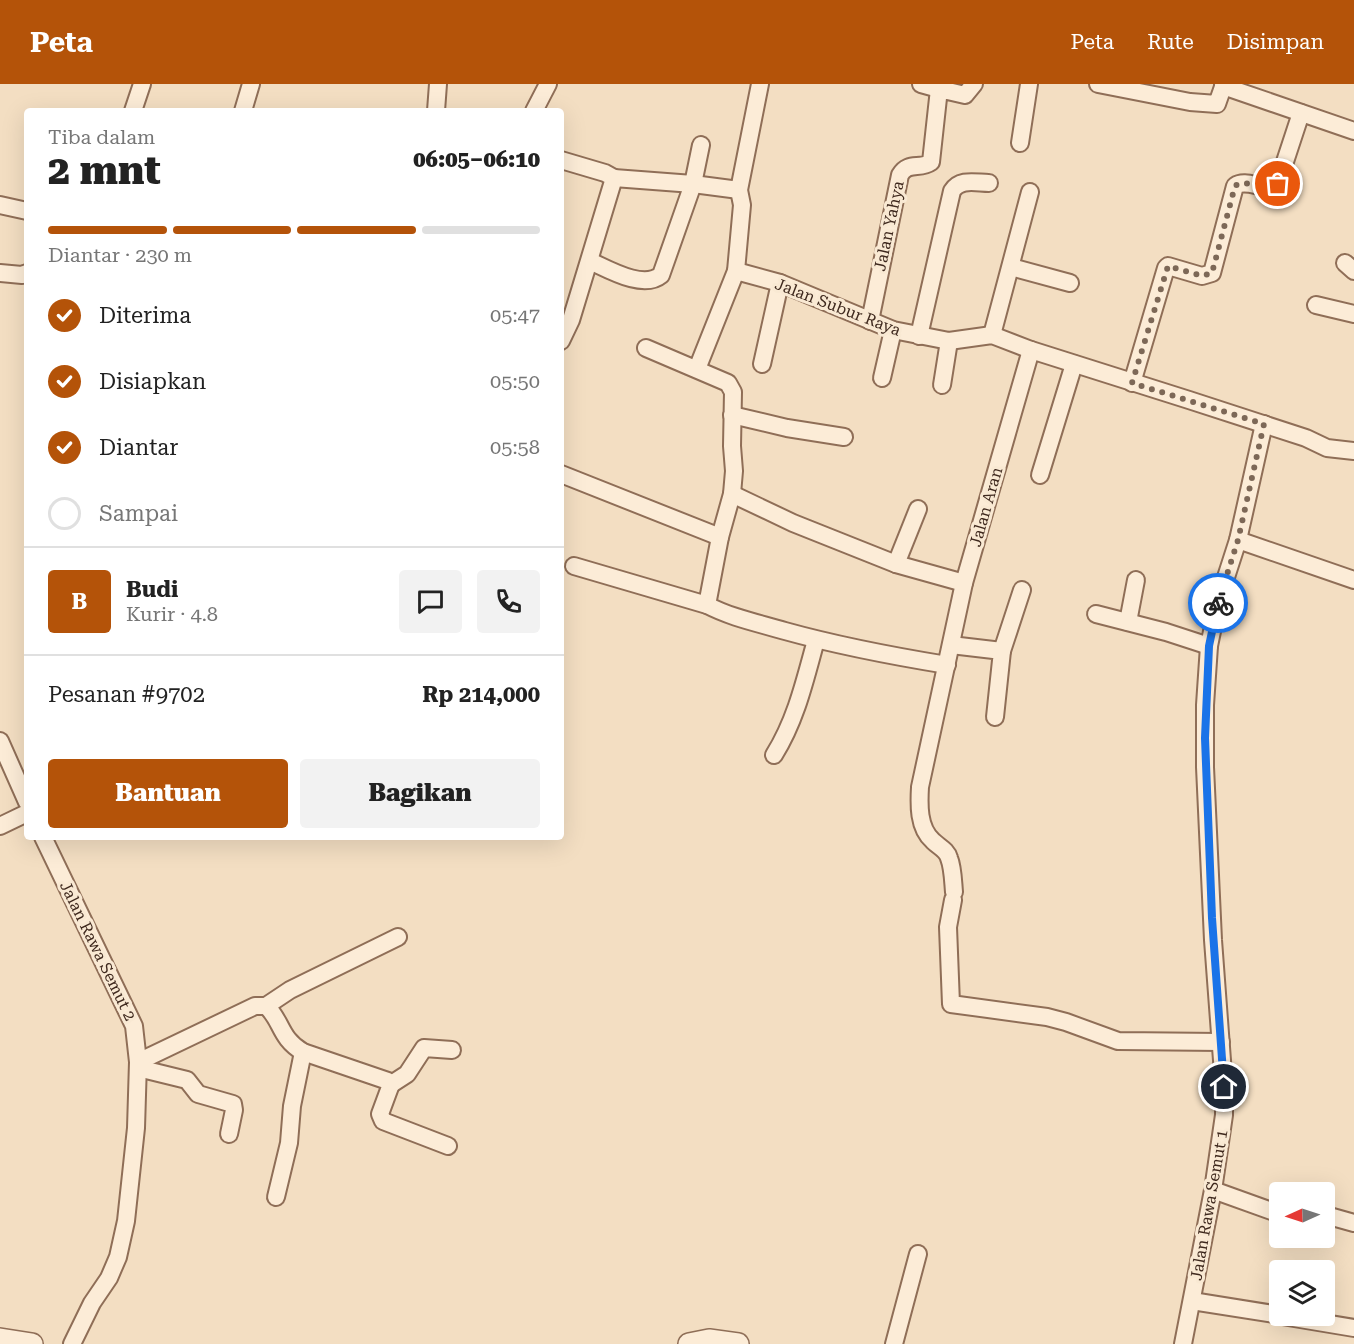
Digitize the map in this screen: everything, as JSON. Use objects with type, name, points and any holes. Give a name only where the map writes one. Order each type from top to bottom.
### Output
[{"type":"street","points":[[134,108],[142,84]]},
{"type":"street","points":[[244,108],[250,84]]},
{"type":"street","points":[[536,108],[548,84]]},
{"type":"street","points":[[697,369],[736,271],[742,205],[739,190],[760,84]]},
{"type":"street","points":[[921,84],[965,95],[975,84]]},
{"type":"street","points":[[1020,143],[1029,84]]},
{"type":"street","points":[[1098,84],[1190,102],[1217,104],[1223,85],[1354,131]]},
{"type":"street","points":[[435,85],[436,108]]},
{"type":"street","name":"Jalan Yahya","points":[[870,321],[900,175],[909,166],[925,166],[932,162],[939,89]]},
{"type":"street","points":[[1132,383],[1167,267],[1202,276],[1212,273],[1235,186],[1240,183],[1271,188],[1277,186],[1301,113]]},
{"type":"street","points":[[590,261],[624,276],[646,281],[655,280],[662,275],[693,184],[701,145]]},
{"type":"street","points":[[564,161],[605,173],[614,178],[739,190]]},
{"type":"street","points":[[564,335],[590,261],[614,178]]},
{"type":"street","points":[[919,336],[952,191],[963,182],[989,183]]},
{"type":"street","points":[[1029,192],[992,334],[1031,350],[1306,438],[1327,448],[1354,451]]},
{"type":"street","points":[[0,205],[24,210]]},
{"type":"street","points":[[1011,267],[1070,283]]},
{"type":"street","name":"Jalan Subur Raya","points":[[736,271],[780,284],[892,330],[949,341],[992,334]]},
{"type":"street","points":[[1,278],[24,274]]},
{"type":"street","points":[[762,363],[780,284]]},
{"type":"street","points":[[1316,305],[1354,314]]},
{"type":"street","points":[[882,378],[892,330]]},
{"type":"street","points":[[942,385],[949,341]]},
{"type":"street","points":[[646,348],[728,383],[731,387],[734,471],[732,494],[720,537],[707,605]]},
{"type":"street","name":"Jalan Aran","points":[[1031,350],[964,583],[922,776],[920,803],[923,827],[949,858],[953,896],[948,927],[951,1004],[1047,1017],[1118,1041],[1221,1042]]},
{"type":"street","points":[[1040,475],[1074,364]]},
{"type":"street","points":[[732,415],[787,428],[844,437]]},
{"type":"street","name":"Jalan Rawa Semut 1","points":[[1183,1344],[1214,1190],[1224,1115],[1205,767],[1205,705],[1209,646],[1218,602],[1238,540],[1264,424]]},
{"type":"street","points":[[564,475],[720,537]]},
{"type":"street","points":[[732,494],[794,523],[896,564],[964,583]]},
{"type":"street","points":[[896,564],[918,509]]},
{"type":"street","points":[[1238,540],[1354,579]]},
{"type":"street","points":[[574,566],[707,605],[746,621],[816,640],[947,665]]},
{"type":"street","points":[[1128,622],[1136,580]]},
{"type":"street","points":[[995,717],[1002,651],[1022,590]]},
{"type":"street","points":[[1096,614],[1209,646]]},
{"type":"street","points":[[774,755],[786,736],[796,713],[816,640]]},
{"type":"street","points":[[951,645],[1002,651]]},
{"type":"street","points":[[0,741],[24,795]]},
{"type":"street","points":[[0,826],[24,814]]},
{"type":"street","name":"Jalan Rawa Semut 2","points":[[44,840],[134,1026],[138,1065],[136,1128],[126,1221],[118,1257],[109,1278],[92,1303],[72,1344]]},
{"type":"street","points":[[138,1065],[255,1006],[266,1006],[290,990],[398,937]]},
{"type":"street","points":[[266,1006],[285,1038],[295,1048],[388,1081],[390,1085]]},
{"type":"street","points":[[448,1146],[383,1121],[380,1114],[390,1085],[407,1074],[424,1048],[452,1050]]},
{"type":"street","points":[[276,1197],[289,1143],[292,1106],[303,1052]]},
{"type":"street","points":[[138,1065],[187,1080],[198,1094],[233,1104],[229,1134]]},
{"type":"street","points":[[1214,1190],[1269,1210]]},
{"type":"street","points":[[1335,1218],[1354,1223]]},
{"type":"street","points":[[894,1344],[918,1254]]},
{"type":"street","points":[[1192,1300],[1269,1313]]},
{"type":"street","points":[[1335,1325],[1354,1328]]},
{"type":"street","points":[[0,1339],[32,1344]]},
{"type":"street","points":[[690,1344],[709,1340],[738,1344]]},
{"type":"way so far","points":[[1218,603],[1238,540],[1264,424],[1132,383],[1166,268],[1168,266],[1202,276],[1212,273],[1235,186],[1240,183],[1271,188],[1278,184]]},
{"type":"route","points":[[1218,603],[1209,646],[1205,738],[1212,918],[1224,1087]]}]
